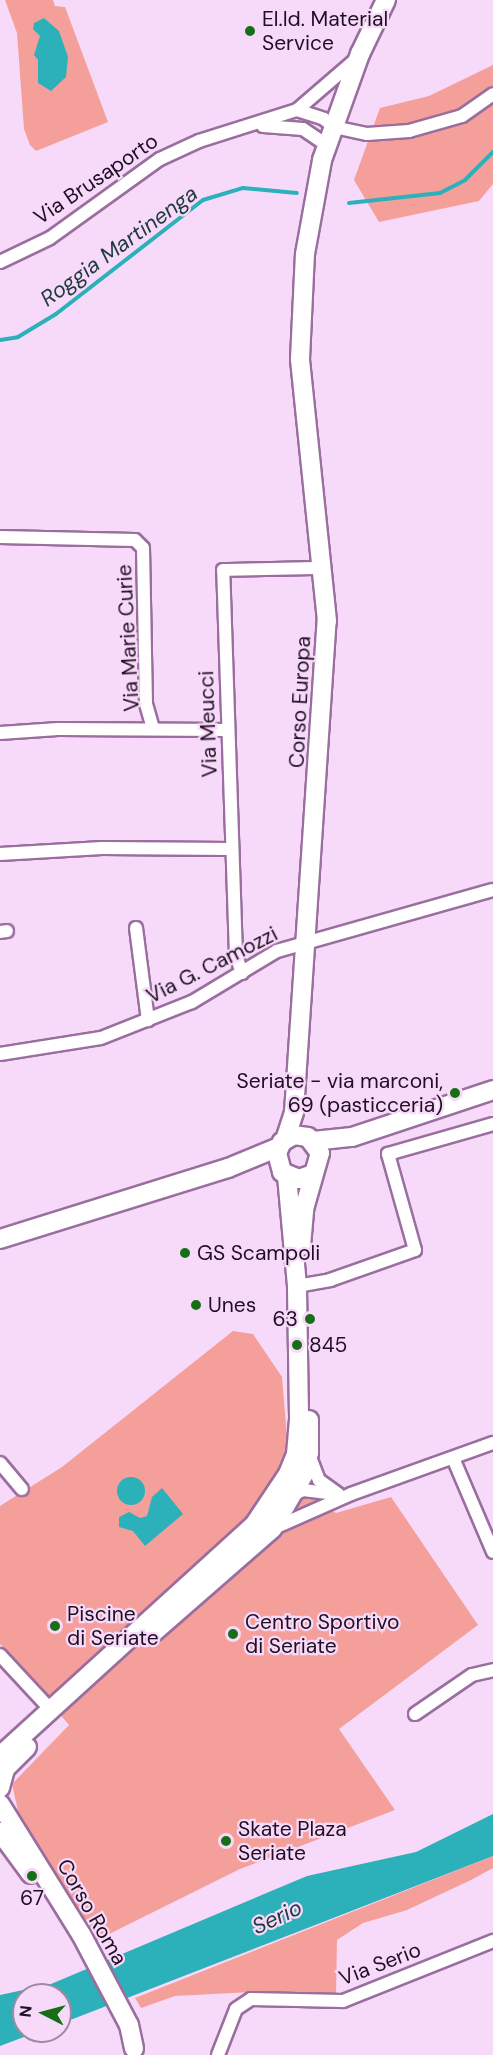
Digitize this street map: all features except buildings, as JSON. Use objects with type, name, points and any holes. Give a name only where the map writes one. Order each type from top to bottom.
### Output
[{"type":"street","name":"Via Brusaporto","points":[[302,296],[311,210],[327,145],[360,54],[386,0]]},
{"type":"street","name":"Via Brusaporto","points":[[0,262],[50,238],[160,159],[199,141],[253,127],[297,110],[360,54]]},
{"type":"street","points":[[297,110],[324,118],[334,127],[367,135],[417,129],[462,116],[493,94]]},
{"type":"street","name":"Via Brusaporto","points":[[253,127],[303,129],[327,145]]},
{"type":"street","name":"Corso Europa","points":[[0,1756],[254,1525],[288,1474],[296,1454],[297,1286],[284,1174],[276,1160],[294,1112],[303,941],[324,687],[327,621],[300,359],[302,296]]},
{"type":"street","name":"Via Marie Curie","points":[[0,537],[135,540],[143,548],[146,704],[153,728]]},
{"type":"street","name":"Via Meucci","points":[[242,973],[236,956],[223,570],[321,568]]},
{"type":"street","points":[[0,733],[153,728],[228,730]]},
{"type":"street","points":[[0,854],[102,848],[231,849]]},
{"type":"street","name":"Via G. Camozzi","points":[[0,1054],[101,1038],[192,1002],[277,951],[303,941],[493,890]]},
{"type":"street","points":[[136,928],[148,1020]]},
{"type":"street","points":[[0,1239],[246,1162],[294,1136],[310,1139],[352,1137],[493,1090]]},
{"type":"street","points":[[294,1112],[310,1139],[316,1167]]},
{"type":"street","points":[[297,1286],[330,1280],[415,1250],[388,1154],[493,1124]]},
{"type":"street","points":[[246,1162],[273,1173],[299,1179],[352,1137]]},
{"type":"street","name":"Corso Europa","points":[[297,1286],[304,1209],[316,1167]]},
{"type":"street","name":"Corso Europa","points":[[0,1788],[12,1761],[272,1529],[294,1492],[309,1453],[308,1388],[298,1360]]},
{"type":"street","points":[[272,1529],[351,1494],[493,1443]]},
{"type":"street","points":[[309,1453],[311,1467],[319,1480],[336,1494]]},
{"type":"street","points":[[453,1458],[493,1552]]},
{"type":"street","points":[[0,1463],[22,1489]]},
{"type":"street","points":[[192,1582],[223,1562],[294,1492],[351,1494]]},
{"type":"street","points":[[0,1655],[51,1710]]},
{"type":"street","points":[[415,1714],[472,1676],[493,1670]]},
{"type":"street","name":"Corso Roma","points":[[0,1804],[77,1938],[136,2051]]},
{"type":"street","name":"Corso Roma","points":[[0,1832],[77,1938]]},
{"type":"street","name":"Via Serio","points":[[218,2055],[236,2009],[251,1999],[343,2001],[493,1941]]},
{"type":"shaded area","points":[[5,0],[53,0],[55,6],[65,7],[108,122],[36,151],[30,145],[24,129],[17,33]]},
{"type":"shaded area","points":[[493,65],[493,184],[479,201],[379,222],[354,180],[380,108],[429,96]]},
{"type":"shaded area","name":"Centro Sportivo di Seriate","points":[[233,1331],[253,1334],[282,1377],[291,1485],[336,1513],[391,1497],[478,1625],[339,1729],[395,1810],[240,1869],[95,1941],[18,1811],[12,1784],[69,1725],[0,1644],[0,1506],[62,1467]]},
{"type":"shaded area","points":[[493,1856],[493,1868],[471,1880],[407,1910],[363,1923],[337,1940],[336,1995],[252,1992],[175,1996],[141,2008],[135,1998]]},
{"type":"water","points":[[44,18],[59,31],[68,57],[66,77],[51,91],[38,83],[38,60],[34,55],[40,36],[33,29],[34,23]]},
{"type":"water","points":[[131,1477],[141,1481],[145,1491],[141,1501],[131,1505],[121,1501],[117,1491],[121,1481]]},
{"type":"water","points":[[162,1488],[183,1514],[145,1546],[133,1531],[119,1527],[119,1517],[129,1512],[140,1518],[147,1516],[152,1497]]},
{"type":"water","name":"Serio","points":[[493,1814],[493,1856],[72,2019],[72,1983],[53,1983],[307,1876],[416,1852]]},
{"type":"water","points":[[12,1992],[12,2042],[0,2046],[0,1995]]},
{"type":"waterway","name":"Roggia Martinenga","points":[[349,203],[440,193],[465,180],[493,152]]},
{"type":"waterway","name":"Roggia Martinenga","points":[[0,340],[18,337],[56,314],[203,200],[243,188],[297,193]]},
{"type":"place","name":"El.Id. Material Service","points":[[250,31]]},
{"type":"place","name":"Seriate - via marconi, 69 (pasticceria)","points":[[455,1093]]},
{"type":"place","name":"GS Scampoli","points":[[185,1253]]},
{"type":"place","name":"Unes","points":[[196,1305]]},
{"type":"place","name":"63","points":[[310,1319]]},
{"type":"place","name":"845","points":[[297,1345]]},
{"type":"place","name":"Piscine di Seriate","points":[[55,1626]]},
{"type":"place","name":"Centro Sportivo di Seriate","points":[[233,1634]]},
{"type":"place","name":"Skate Plaza Seriate","points":[[226,1841]]},
{"type":"place","name":"67","points":[[32,1876]]}]
